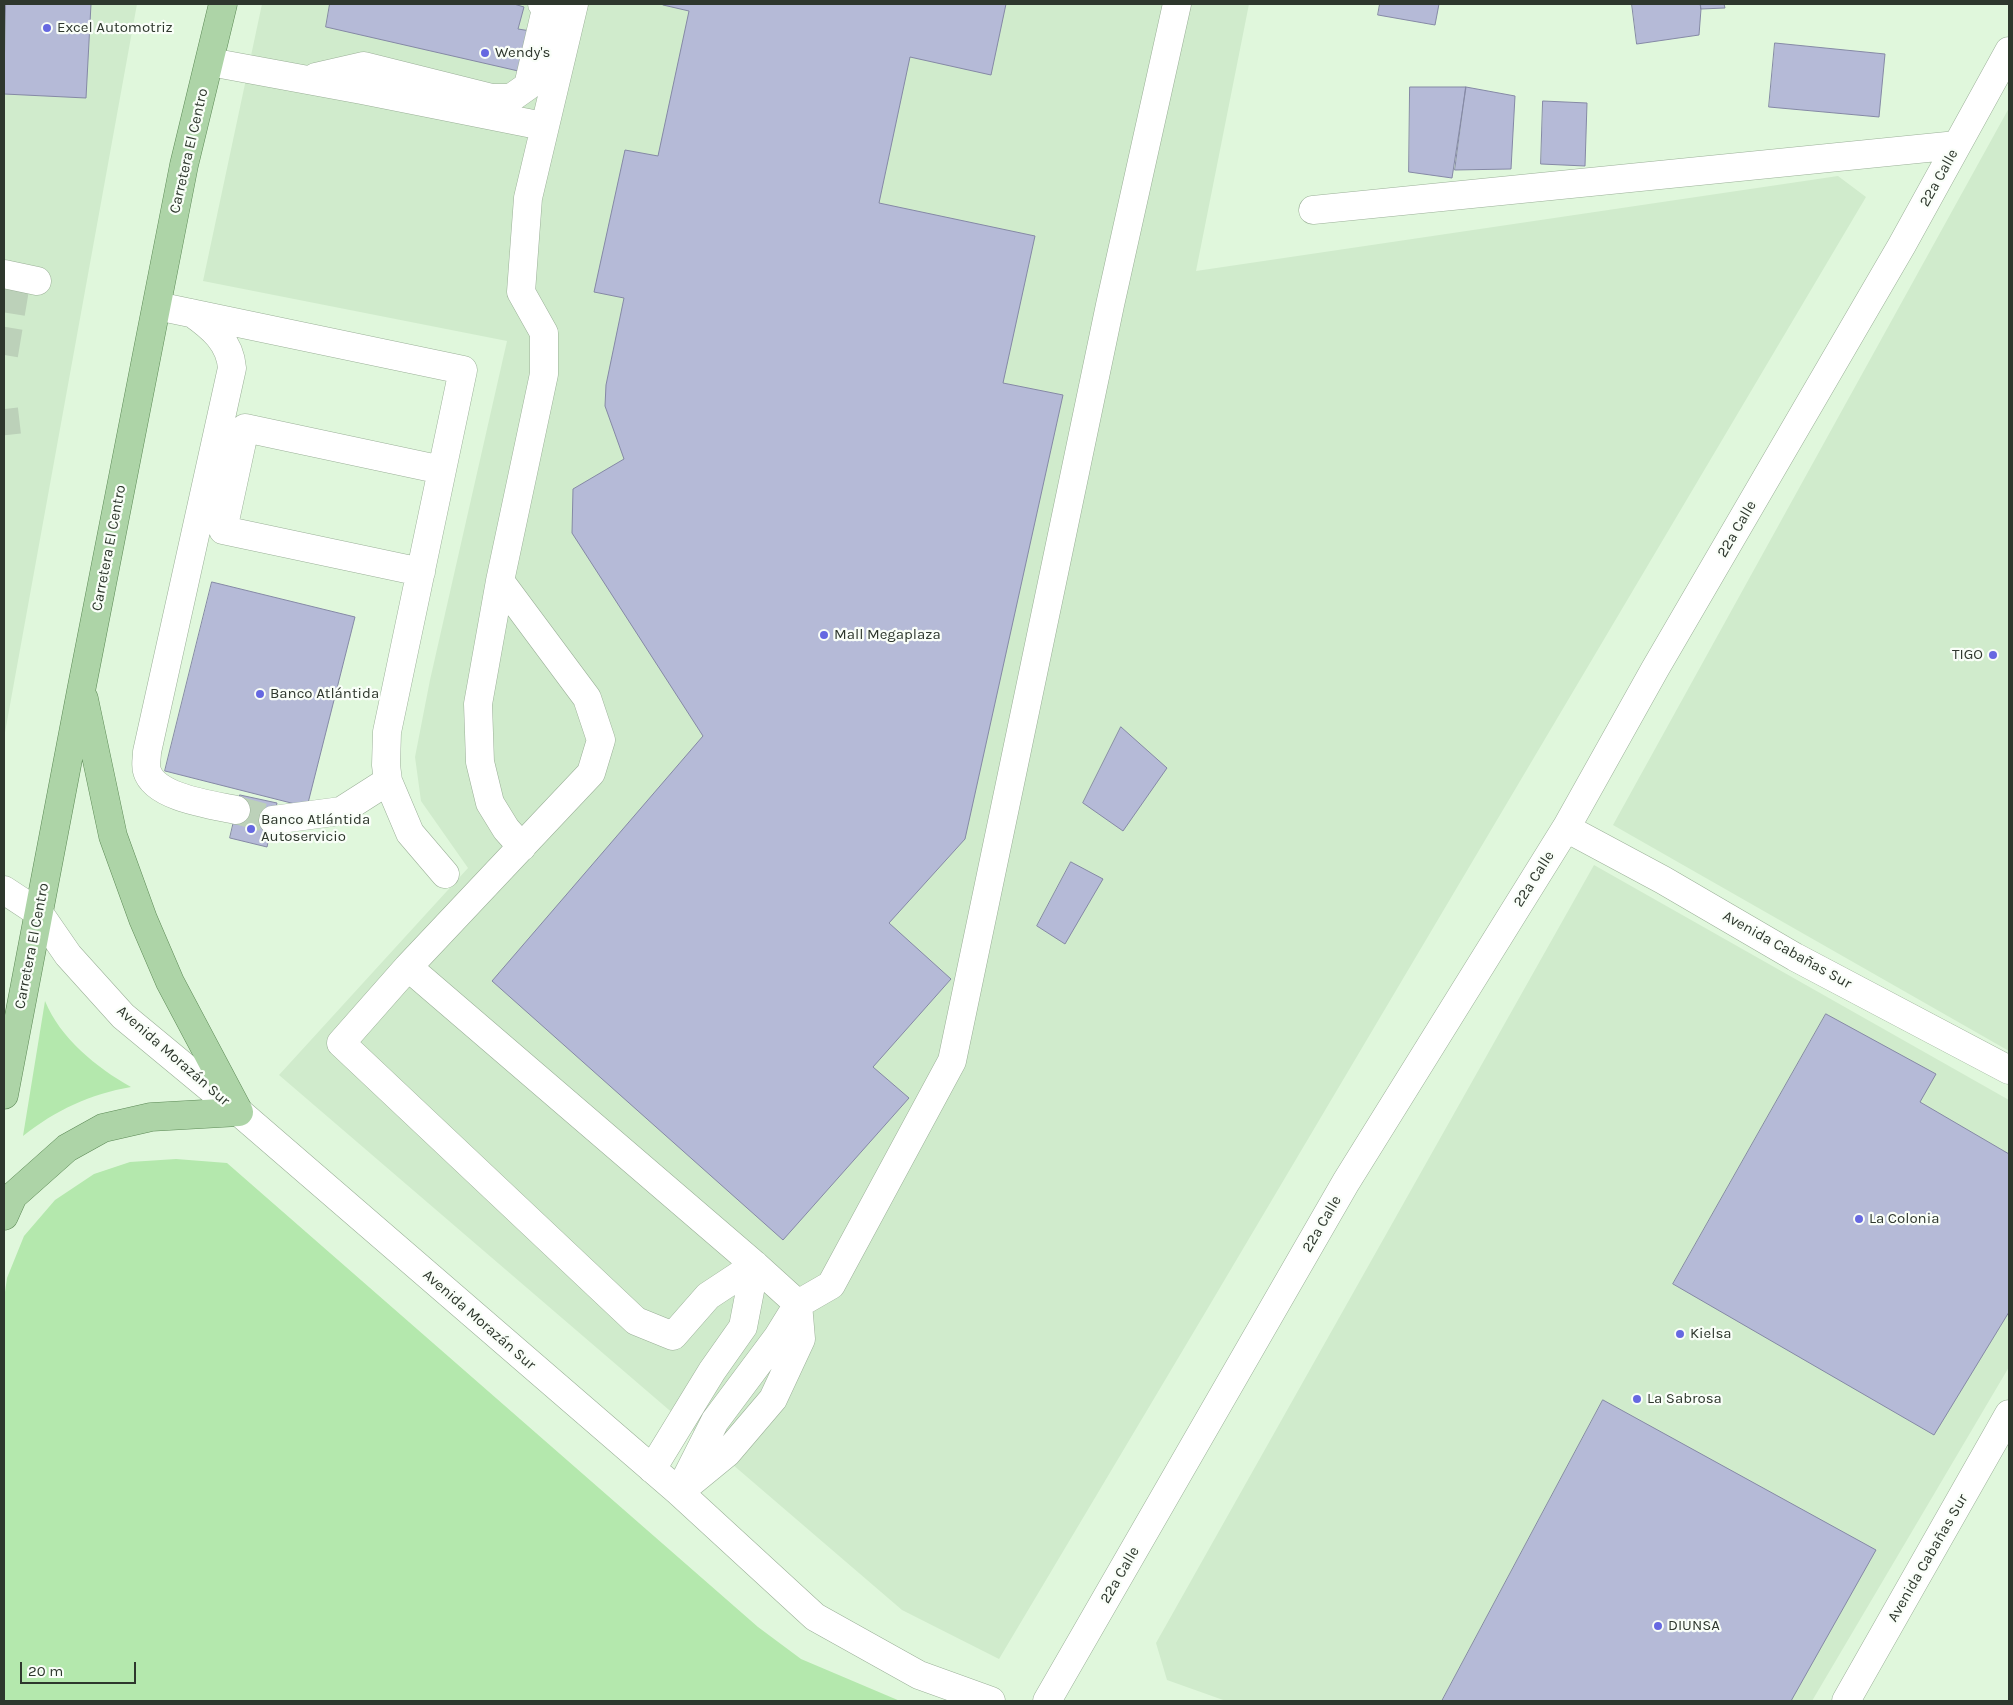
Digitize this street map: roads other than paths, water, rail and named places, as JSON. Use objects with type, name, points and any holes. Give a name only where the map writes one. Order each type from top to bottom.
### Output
[{"type":"main road","name":"Carretera El Centro","points":[[4,1095],[184,164],[223,4]]},
{"type":"main road","points":[[4,1216],[13,1196],[67,1148],[103,1128],[150,1117],[238,1112],[170,982],[143,919],[113,836],[82,686]]},
{"type":"street","points":[[304,79],[364,66],[492,98],[511,98],[528,86],[546,9],[542,4]]},
{"type":"street","points":[[522,846],[506,829],[490,803],[480,762],[478,704],[500,581],[544,374],[544,333],[521,292],[528,198],[543,126],[574,4]]},
{"type":"street","points":[[798,1304],[831,1285],[952,1061],[1110,305],[1177,4]]},
{"type":"street","name":"22a Calle","points":[[1048,1701],[1346,1182],[1566,828],[1655,669],[1902,245],[2009,51]]},
{"type":"street","points":[[210,62],[543,126]]},
{"type":"street","points":[[1313,210],[1957,145]]},
{"type":"street","points":[[4,274],[37,281]]},
{"type":"street","points":[[157,306],[463,370],[387,732],[386,765],[388,781],[410,833],[445,874]]},
{"type":"street","points":[[191,312],[217,332],[228,350],[232,368],[146,763],[147,772],[152,780],[171,793],[236,810]]},
{"type":"street","points":[[421,572],[223,530],[245,428],[442,470]]},
{"type":"street","points":[[500,581],[587,698],[601,740],[591,773],[408,967],[341,1043],[636,1321],[673,1336],[708,1296],[755,1265]]},
{"type":"street","points":[[272,820],[341,811],[388,781]]},
{"type":"street","name":"Avenida Cabañas Sur","points":[[1566,828],[1663,880],[1795,957],[2009,1070]]},
{"type":"street","name":"Avenida Morazán Sur","points":[[4,890],[39,913],[68,955],[122,1016],[238,1112],[679,1492],[815,1616],[919,1675],[991,1701]]},
{"type":"street","points":[[408,967],[798,1304],[801,1339],[774,1399],[728,1452],[679,1492]]},
{"type":"street","points":[[652,1469],[712,1371],[743,1327],[755,1265]]},
{"type":"street","name":"Avenida Cabañas Sur","points":[[1846,1701],[2009,1414]]},
{"type":"tunnel","points":[[4,355],[17,277]]},
{"type":"tunnel","points":[[4,409],[7,435]]},
{"type":"tunnel","points":[[236,810],[273,820]]},
{"type":"place","name":"Excel Automotriz","points":[[47,28]]},
{"type":"place","name":"Wendy's","points":[[485,53]]},
{"type":"place","name":"Mall Megaplaza","points":[[824,635]]},
{"type":"place","name":"TIGO","points":[[1993,655]]},
{"type":"place","name":"Banco Atlántida","points":[[260,694]]},
{"type":"place","name":"Banco Atlántida Autoservicio","points":[[251,829]]},
{"type":"place","name":"La Colonia","points":[[1859,1219]]},
{"type":"place","name":"Kielsa","points":[[1680,1334]]},
{"type":"place","name":"La Sabrosa","points":[[1637,1399]]},
{"type":"place","name":"DIUNSA","points":[[1658,1626]]}]
